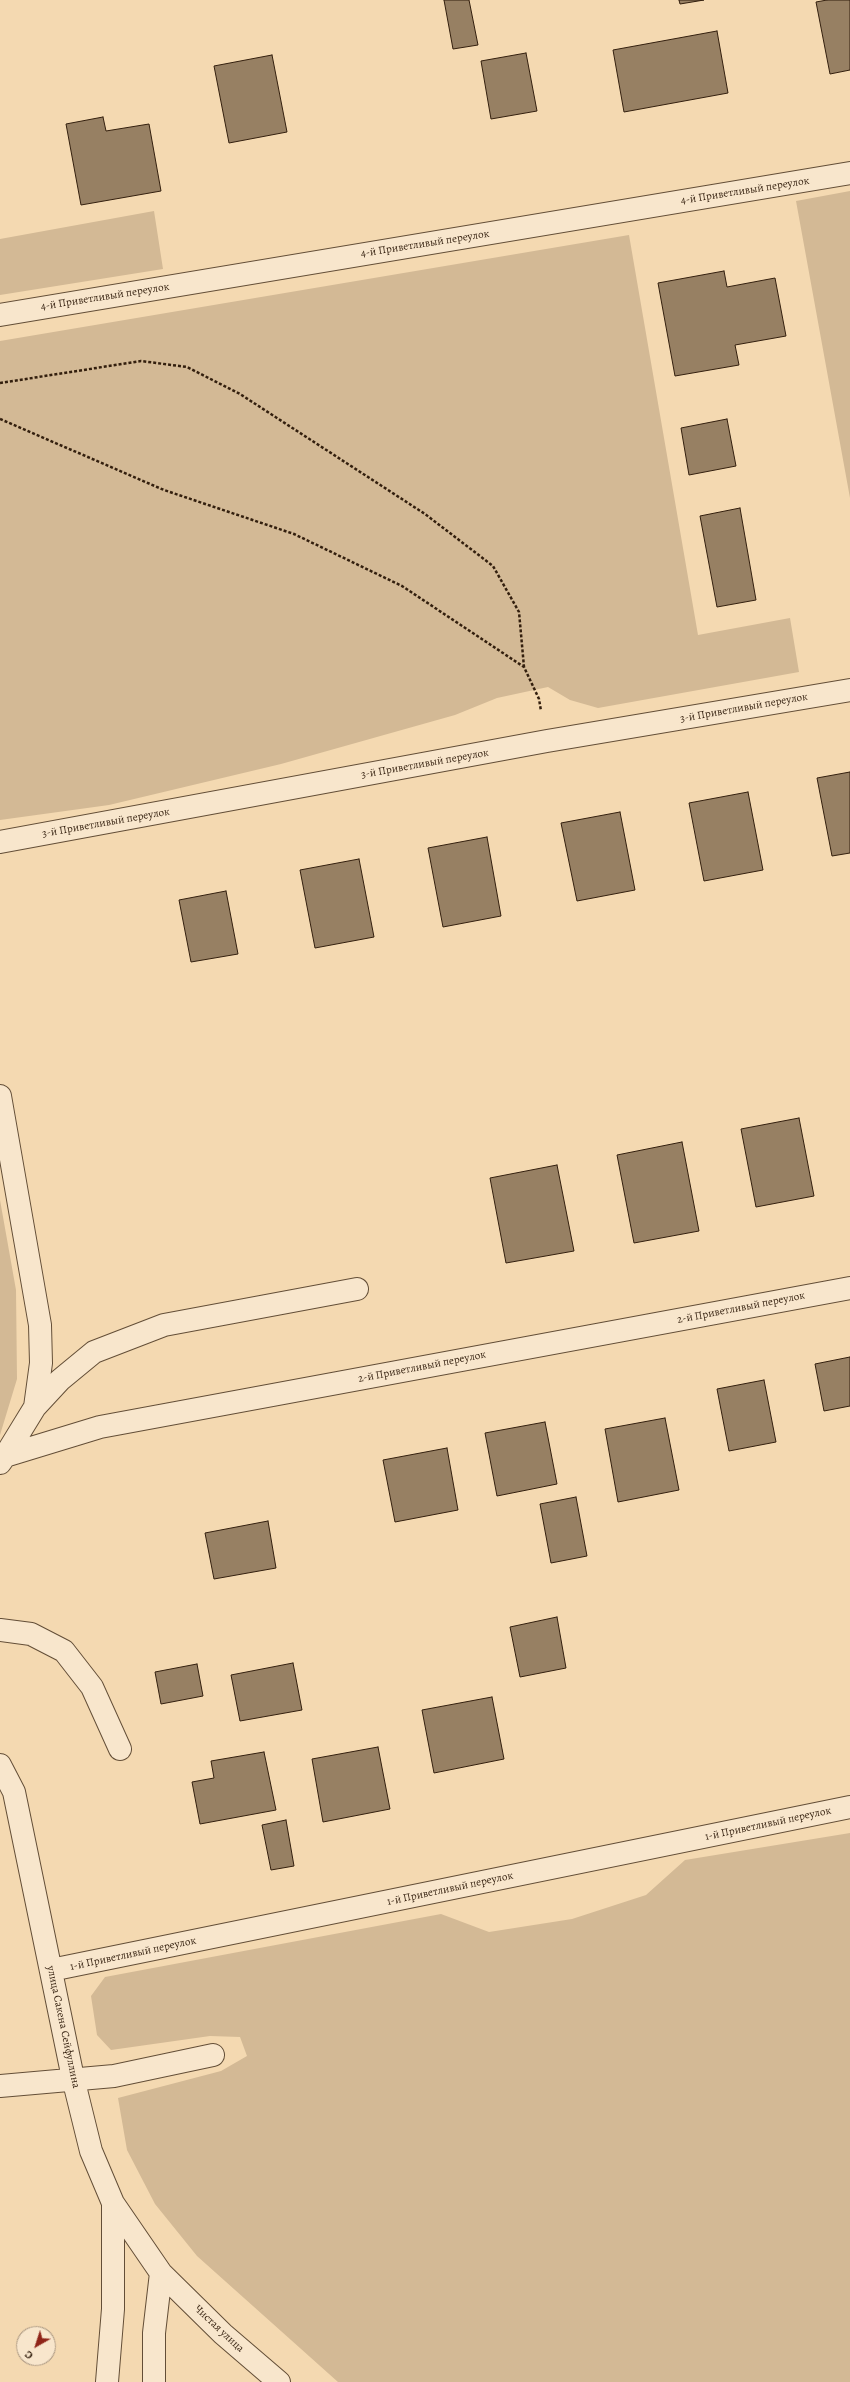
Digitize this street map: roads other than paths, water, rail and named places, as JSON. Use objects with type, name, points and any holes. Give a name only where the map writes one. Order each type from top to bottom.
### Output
[{"type":"street","name":"4-й Приветливый переулок","points":[[0,315],[850,174]]},
{"type":"street","name":"3-й Приветливый переулок","points":[[0,842],[547,741],[850,690]]},
{"type":"street","points":[[0,1096],[40,1325],[41,1363],[35,1407]]},
{"type":"street","name":"2-й Приветливый переулок","points":[[2,1460],[100,1427],[850,1288]]},
{"type":"street","points":[[2,1460],[35,1407],[60,1380],[94,1352],[164,1325],[357,1289]]},
{"type":"street","points":[[0,1630],[31,1634],[64,1651],[92,1687],[120,1749]]},
{"type":"street","name":"улица Сакена Сейфуллина","points":[[0,1765],[14,1792],[73,2078],[90,2151],[113,2203],[161,2274]]},
{"type":"street","name":"1-й Приветливый переулок","points":[[51,1970],[850,1807]]},
{"type":"street","points":[[0,2086],[73,2078],[114,2076],[213,2055]]},
{"type":"street","points":[[107,2382],[113,2309],[113,2203]]},
{"type":"street","points":[[154,2382],[154,2333],[161,2274]]},
{"type":"street","name":"Чистая улица","points":[[161,2274],[223,2334],[279,2382]]}]
